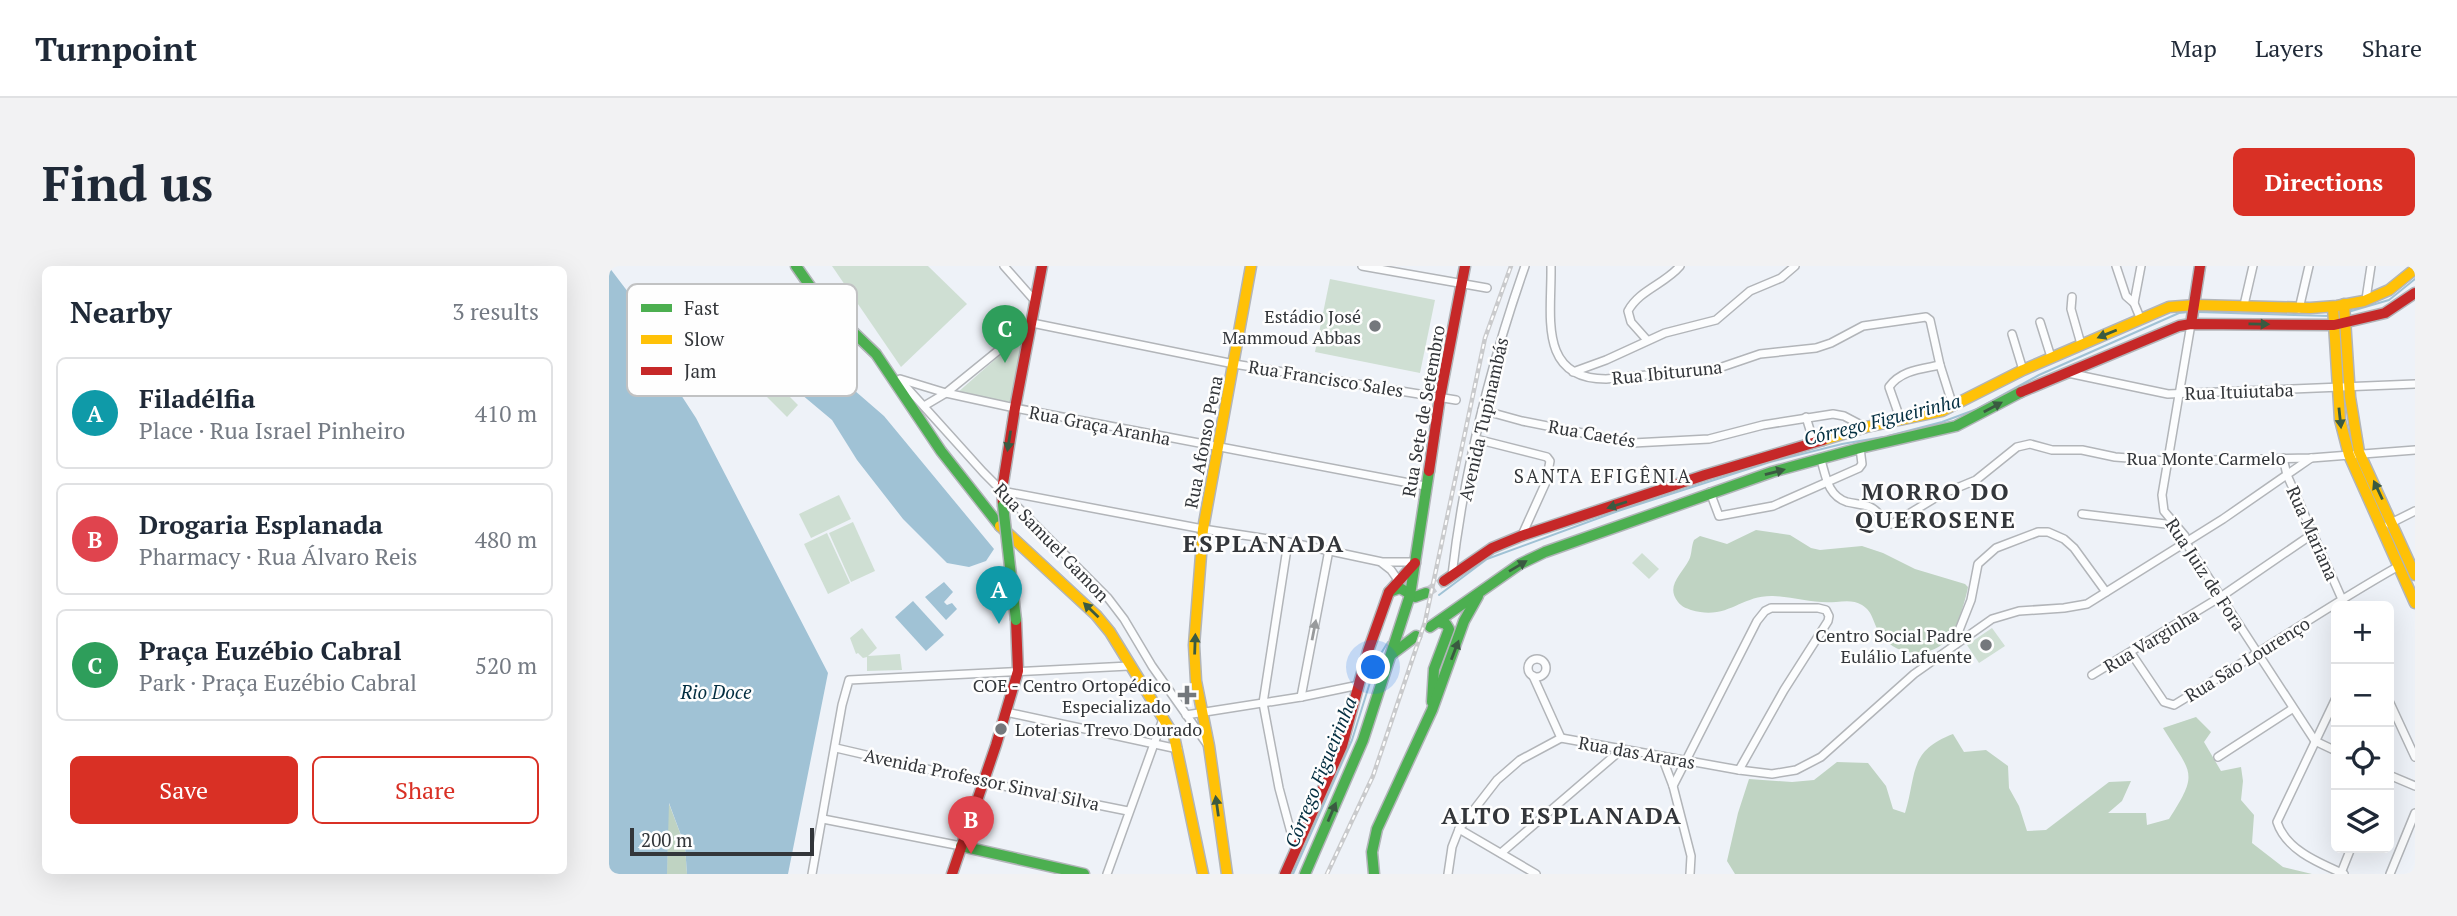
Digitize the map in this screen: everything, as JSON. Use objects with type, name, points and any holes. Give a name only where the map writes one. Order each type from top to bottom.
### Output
[{"type":"main road","points":[[796,266],[809,284]]},
{"type":"main road","points":[[952,874],[1018,671],[1016,620],[1002,490],[1042,266]]},
{"type":"main road","name":"Rua Afonso Pena","points":[[1227,874],[1209,746],[1201,712],[1194,645],[1203,529],[1251,266]]},
{"type":"main road","name":"Rua Sete de Setembro","points":[[1285,874],[1350,748],[1392,654],[1405,614],[1440,397],[1465,266]]},
{"type":"main road","points":[[2191,324],[2200,266]]},
{"type":"main road","points":[[1448,579],[1492,548],[1521,536],[1706,475],[1866,427],[1954,407],[2023,370],[2169,307],[2244,304],[2299,309],[2333,307],[2389,290],[2415,269]]},
{"type":"main road","points":[[1432,710],[1434,668],[1449,628],[1446,624],[1434,624],[1520,564],[1545,552],[1772,472],[1956,426],[2020,392],[2159,334],[2191,324],[2340,324],[2385,313],[2415,293]]},
{"type":"main road","points":[[2344,304],[2340,324],[2337,386],[2342,433],[2392,522],[2415,575]]},
{"type":"main road","points":[[2333,307],[2340,324],[2354,431],[2354,454],[2397,567],[2412,588],[2415,603]]},
{"type":"main road","points":[[857,336],[876,354],[941,452],[993,519],[1096,615],[1110,632],[1172,733],[1178,749],[1203,874]]},
{"type":"main road","points":[[1706,475],[1710,492]]},
{"type":"main road","name":"Rua Sete de Setembro","points":[[1305,874],[1350,748],[1359,685],[1389,592],[1415,562]]},
{"type":"main road","points":[[1389,592],[1400,587],[1405,588],[1410,595],[1418,597],[1426,593]]},
{"type":"main road","points":[[1374,874],[1372,852],[1377,829],[1432,710],[1467,614],[1481,591]]},
{"type":"main road","points":[[1384,608],[1393,616],[1405,614]]},
{"type":"main road","points":[[1392,654],[1416,636]]},
{"type":"main road","points":[[961,846],[1034,869],[1084,874]]},
{"type":"street","points":[[1004,266],[1035,301]]},
{"type":"street","points":[[1362,266],[1487,288]]},
{"type":"street","name":"Avenida Tupinambás","points":[[1448,579],[1482,410],[1507,317],[1525,266]]},
{"type":"street","points":[[1551,266],[1549,307],[1552,332],[1560,361],[1572,372],[1606,360],[1647,340],[1683,327],[1716,320],[1750,291],[1781,278],[1795,266]]},
{"type":"street","points":[[1647,340],[1631,322],[1628,311],[1637,299],[1680,266]]},
{"type":"street","points":[[2116,266],[2126,296],[2134,303],[2141,320]]},
{"type":"street","points":[[2134,303],[2141,266]]},
{"type":"street","points":[[2244,304],[2253,266]]},
{"type":"street","points":[[2299,309],[2309,266]]},
{"type":"street","points":[[2366,299],[2371,266]]},
{"type":"street","points":[[2072,297],[2071,309],[2081,344]]},
{"type":"street","name":"Rua Ibituruna","points":[[1572,372],[1587,378],[1606,379],[1720,368],[1760,354],[1816,348],[1863,326],[1926,317],[1930,320],[1940,365]]},
{"type":"street","points":[[2040,322],[2051,358]]},
{"type":"street","points":[[924,406],[946,393],[1032,323]]},
{"type":"street","name":"Rua Francisco Sales","points":[[1032,323],[1234,364],[1456,400]]},
{"type":"street","name":"Rua Juiz de Fora","points":[[2191,324],[2162,495],[2164,511],[2173,525],[2185,536],[2186,543],[2292,709],[2315,741],[2331,749]]},
{"type":"street","points":[[2012,334],[2023,370]]},
{"type":"street","name":"Rua Samuel Gamon","points":[[876,354],[1002,490],[1108,598],[1209,746]]},
{"type":"street","points":[[1901,421],[1889,387],[1905,373],[1940,365],[1954,407]]},
{"type":"street","name":"Rua Ituiutaba","points":[[2066,373],[2159,393],[2415,384]]},
{"type":"street","name":"Rua Graça Aranha","points":[[900,379],[946,393],[1015,408],[1426,486]]},
{"type":"street","name":"Rua Caetés","points":[[1482,410],[1522,421],[1633,443],[1709,439],[1742,429],[1838,414],[1866,427]]},
{"type":"street","points":[[1806,417],[1814,443]]},
{"type":"street","points":[[1476,439],[1547,457],[1551,463],[1546,482],[1521,536]]},
{"type":"street","name":"Rua Monte Carmelo","points":[[1828,484],[1844,501],[1871,507],[1886,523],[1895,523],[1940,495],[1976,480],[2023,444],[2052,450],[2082,450],[2115,457],[2167,461],[2311,458],[2415,450]]},
{"type":"street","points":[[1710,492],[1719,516],[1773,506],[1828,484],[1861,467],[1860,448]]},
{"type":"street","name":"Rua Mariana","points":[[2283,458],[2287,475],[2344,601]]},
{"type":"street","points":[[1954,645],[1999,616],[2019,611],[2087,604],[2186,543],[2311,458]]},
{"type":"street","points":[[1821,460],[1828,484]]},
{"type":"street","points":[[1002,490],[1203,529],[1289,542],[1382,562],[1415,562]]},
{"type":"street","points":[[2382,528],[2415,511]]},
{"type":"street","points":[[2082,514],[2173,525]]},
{"type":"street","points":[[1954,645],[1971,600],[1978,564],[1996,548],[2038,533],[2047,532],[2064,539],[2074,548],[2106,592]]},
{"type":"street","name":"Rua Varginha","points":[[2092,675],[2222,596],[2313,533]]},
{"type":"street","points":[[1289,542],[1263,703],[1279,788],[1296,852]]},
{"type":"street","points":[[1301,697],[1329,550]]},
{"type":"street","points":[[1382,562],[1398,580]]},
{"type":"street","name":"Rua São Lourenço","points":[[2346,601],[2397,567]]},
{"type":"street","points":[[1673,786],[1760,616],[1771,608],[1826,610],[1828,621],[1784,690],[1739,770]]},
{"type":"street","name":"Rua São Lourenço","points":[[2131,653],[2168,705],[2174,705],[2331,610]]},
{"type":"street","name":"Rua das Araras","points":[[1448,874],[1452,847],[1459,829],[1504,772],[1520,760],[1561,738],[1739,770],[1772,774],[1796,770],[1821,757],[1914,674],[1954,645]]},
{"type":"street","points":[[812,874],[842,705],[849,680],[1129,666]]},
{"type":"street","points":[[1533,676],[1561,738]]},
{"type":"street","points":[[1186,715],[1359,685]]},
{"type":"street","points":[[2331,708],[2277,822],[2283,834],[2299,851],[2343,873],[2349,853]]},
{"type":"street","points":[[2218,757],[2292,709]]},
{"type":"street","points":[[1006,712],[1178,749]]},
{"type":"street","points":[[2394,712],[2415,757]]},
{"type":"street","points":[[1107,874],[1163,719]]},
{"type":"street","name":"Avenida Professor Sinval Silva","points":[[836,748],[983,782],[1128,811]]},
{"type":"street","points":[[1501,853],[1621,750]]},
{"type":"street","points":[[1662,757],[1673,786],[1691,856],[1690,874]]},
{"type":"street","points":[[2394,777],[2415,786]]},
{"type":"street","points":[[2390,874],[2415,813]]},
{"type":"street","points":[[823,819],[961,846]]},
{"type":"street","points":[[1459,829],[1537,874]]},
{"type":"green space","points":[[832,266],[928,266],[967,304],[901,367],[857,303],[857,284],[844,284]]},
{"type":"green space","name":"Estádio José Mammoud Abbas","points":[[1330,279],[1435,300],[1420,373],[1315,352]]},
{"type":"green space","points":[[1025,333],[1011,402],[957,393]]},
{"type":"green space","points":[[766,396],[789,396],[798,405],[787,417]]},
{"type":"green space","points":[[839,495],[851,519],[811,538],[799,514]]},
{"type":"green space","points":[[853,522],[875,571],[851,582],[829,533]]},
{"type":"green space","points":[[1756,530],[1790,535],[1811,548],[1820,550],[1862,546],[1915,569],[1965,584],[1968,587],[1967,592],[1953,633],[1934,649],[1915,653],[1906,652],[1888,643],[1878,631],[1869,611],[1853,602],[1820,602],[1773,596],[1751,599],[1725,610],[1704,613],[1680,604],[1674,596],[1674,585],[1689,560],[1694,540],[1700,536],[1727,544]]},
{"type":"green space","points":[[827,533],[850,583],[828,594],[804,544]]},
{"type":"green space","points":[[1642,553],[1659,569],[1649,579],[1632,563]]},
{"type":"green space","points":[[862,628],[877,648],[868,656],[900,654],[902,670],[867,671],[867,657],[856,654],[850,638]]},
{"type":"green space","name":"Centro Social Padre Eulálio Lafuente","points":[[1992,628],[2005,646],[1979,663],[1967,645]]},
{"type":"green space","points":[[2196,717],[2211,732],[2204,742],[2221,771],[2241,767],[2241,800],[2254,815],[2252,843],[2283,867],[2312,874],[1735,874],[1727,861],[1749,779],[1792,782],[1814,780],[1837,762],[1868,763],[1886,786],[1893,809],[1905,813],[1921,756],[1928,748],[1953,734],[1964,752],[1986,750],[2008,766],[2009,788],[2019,806],[2027,831],[2046,830],[2109,782],[2131,781],[2122,801],[2108,813],[2146,813],[2147,825],[2169,819],[2185,791],[2188,773],[2163,728]]},
{"type":"green space","points":[[668,801],[685,846],[687,874],[667,874]]},
{"type":"water","name":"Rio Doce","points":[[609,267],[627,291],[627,396],[682,396],[696,418],[828,673],[788,874],[687,874],[685,846],[669,803],[667,874],[609,874]]},
{"type":"water","points":[[857,393],[884,416],[994,549],[986,561],[969,567],[947,563],[903,519],[857,460],[832,420],[803,396],[857,396]]},
{"type":"water","points":[[944,582],[953,592],[944,602],[947,605],[952,603],[957,609],[946,620],[925,597]]},
{"type":"water","points":[[913,601],[944,635],[926,651],[895,617]]},
{"type":"waterway","name":"Córrego Figueirinha","points":[[2348,312],[2389,300],[2415,279]]},
{"type":"waterway","name":"Córrego Figueirinha","points":[[1888,436],[1942,422],[1977,409],[2039,375],[2179,313],[2189,312]]},
{"type":"waterway","name":"Córrego Figueirinha","points":[[2198,312],[2329,316]]},
{"type":"waterway","name":"Córrego Figueirinha","points":[[1439,595],[1487,559],[1618,511],[1770,462],[1883,437]]},
{"type":"waterway","name":"Córrego Figueirinha","points":[[1293,874],[1352,740],[1377,660],[1388,642]]},
{"type":"tunnel","points":[[1426,593],[1444,581]]},
{"type":"railway","points":[[1327,874],[1373,776],[1425,622],[1485,338],[1511,266]]},
{"type":"traffic: fast","points":[[796,266],[809,284]]},
{"type":"traffic: fast","points":[[857,336],[876,354],[941,451],[1000,526]]},
{"type":"traffic: fast","points":[[1430,627],[1520,564],[1545,552],[1772,472],[1956,426],[2021,392]]},
{"type":"traffic: fast","points":[[1305,874],[1363,740],[1410,595],[1429,471]]},
{"type":"traffic: fast","points":[[1003,505],[1016,620]]},
{"type":"traffic: fast","points":[[1389,592],[1400,588],[1415,597],[1426,593]]},
{"type":"traffic: fast","points":[[1374,874],[1372,852],[1377,829],[1432,710],[1464,621],[1478,596]]},
{"type":"traffic: fast","points":[[1432,702],[1434,669],[1449,629],[1446,624],[1438,622]]},
{"type":"traffic: fast","points":[[1392,654],[1416,636]]},
{"type":"traffic: fast","points":[[961,846],[1084,874]]},
{"type":"traffic: slow","points":[[1227,874],[1209,746],[1196,681],[1194,645],[1203,529],[1251,266]]},
{"type":"traffic: slow","points":[[1823,440],[1866,427],[1942,411],[2023,370],[2169,307],[2337,306],[2364,301],[2389,290],[2415,269]]},
{"type":"traffic: slow","points":[[2344,304],[2350,397],[2359,452],[2415,575]]},
{"type":"traffic: slow","points":[[2333,307],[2340,420],[2349,455],[2415,603]]},
{"type":"traffic: slow","points":[[1000,526],[1096,615],[1110,632],[1174,736],[1203,874]]},
{"type":"traffic: jam","points":[[1003,505],[1002,490],[1015,408],[1042,266]]},
{"type":"traffic: jam","points":[[1429,471],[1465,266]]},
{"type":"traffic: jam","points":[[2191,324],[2200,266]]},
{"type":"traffic: jam","points":[[2021,392],[2179,326],[2334,325],[2385,313],[2415,293]]},
{"type":"traffic: jam","points":[[1444,581],[1492,548],[1521,536],[1705,475],[1823,440]]},
{"type":"traffic: jam","points":[[1285,874],[1342,746],[1368,651],[1389,592],[1415,563]]},
{"type":"traffic: jam","points":[[952,874],[1018,671],[1016,620]]},
{"type":"place","name":"Estádio José Mammoud Abbas","points":[[1375,326]]},
{"type":"place","name":"Praça Euzébio Cabral","points":[[1005,363]]},
{"type":"place","name":"Filadélfia","points":[[999,624]]},
{"type":"place","name":"Centro Social Padre Eulálio Lafuente","points":[[1986,645]]},
{"type":"place","name":"COE - Centro Ortopédico Especializado","points":[[1187,695]]},
{"type":"place","name":"Loterias Trevo Dourado","points":[[1001,729]]},
{"type":"place","name":"Drogaria Esplanada","points":[[971,854]]},
{"type":"district","name":"SANTA EFIGÊNIA","points":[[1603,475]]},
{"type":"district","name":"MORRO DO QUEROSENE","points":[[1936,505]]},
{"type":"district","name":"ESPLANADA","points":[[1264,543]]},
{"type":"district","name":"ALTO ESPLANADA","points":[[1562,815]]}]
